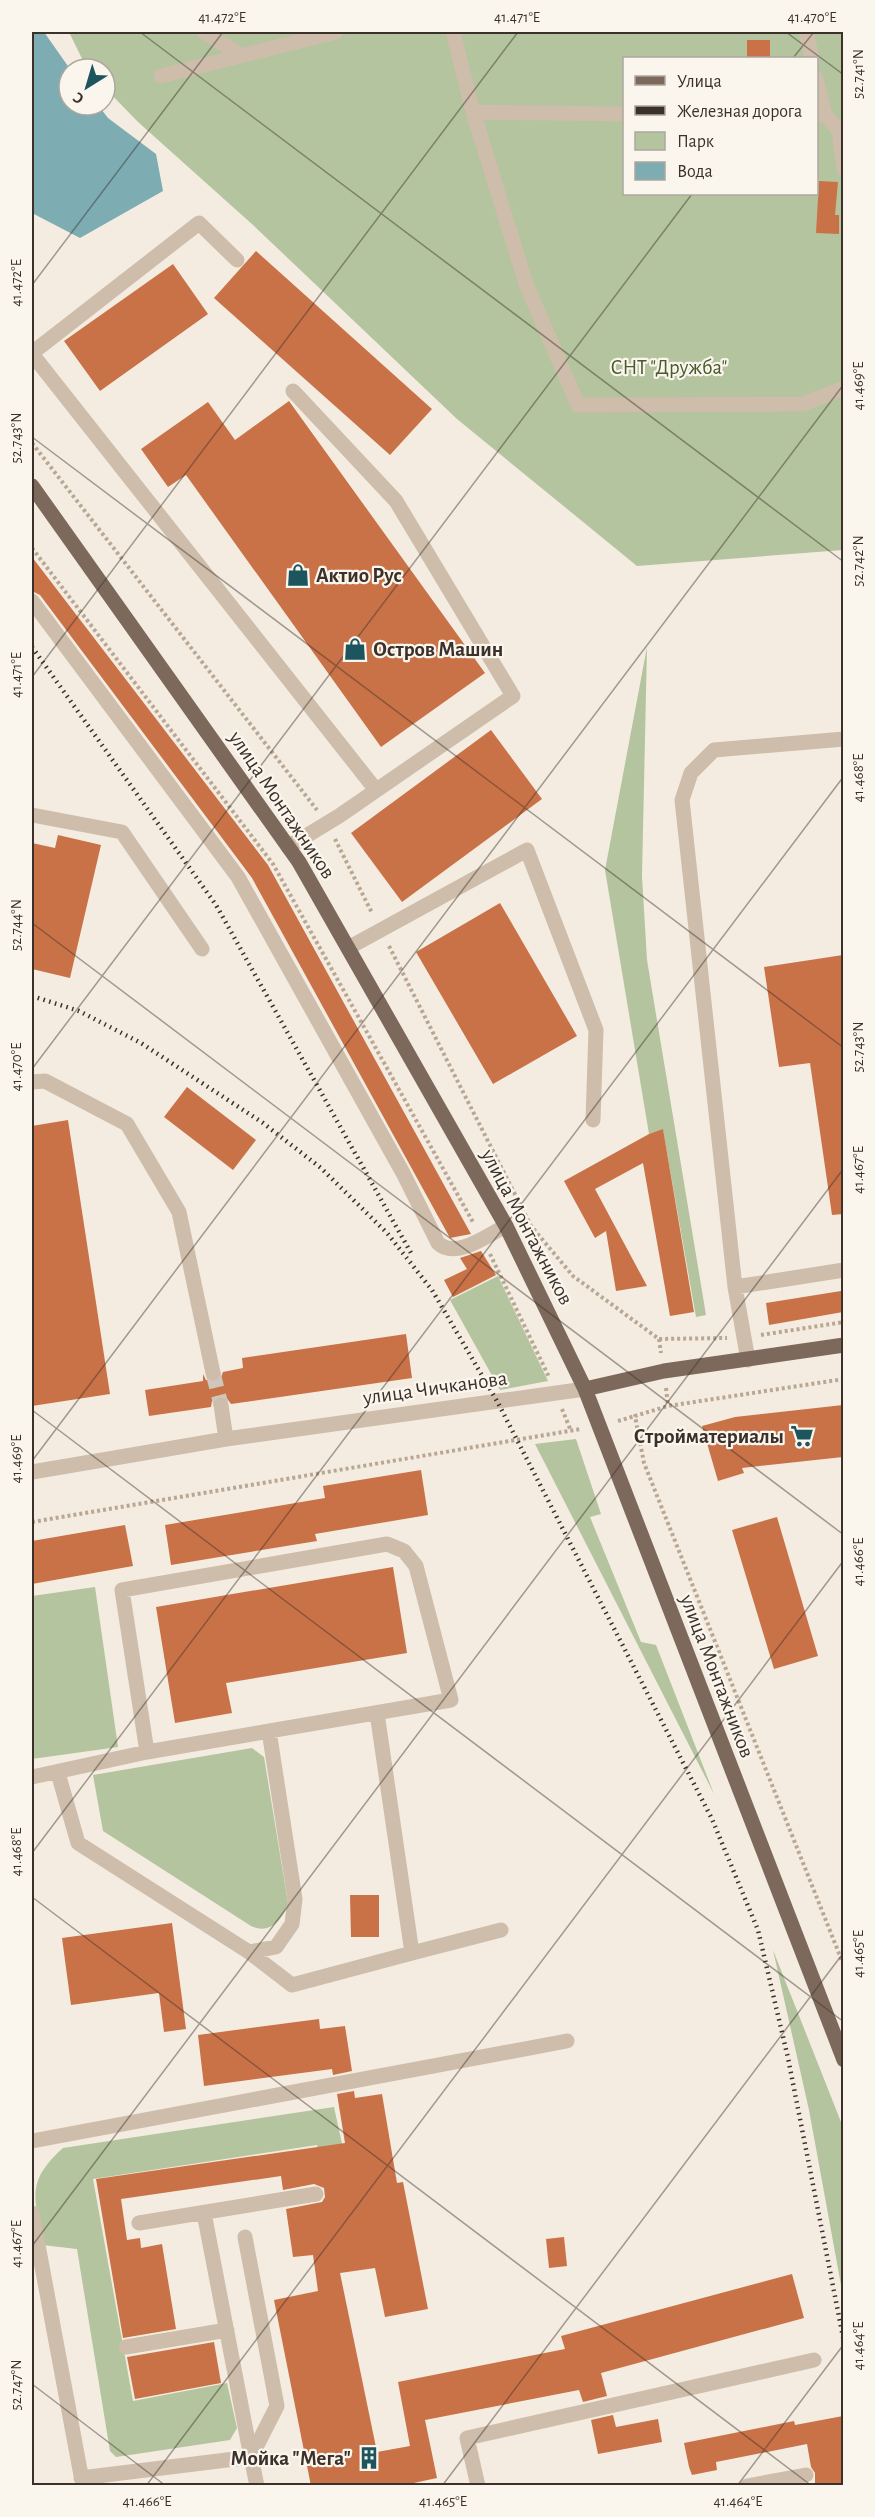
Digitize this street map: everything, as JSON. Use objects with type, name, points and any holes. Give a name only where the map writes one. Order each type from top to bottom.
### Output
[{"type":"main road","name":"улица Монтажников","points":[[34,494],[288,847],[506,1226],[585,1389],[843,2060]]},
{"type":"main road","name":"улица Чичканова","points":[[585,1389],[664,1371],[843,1345]]},
{"type":"lane","points":[[204,32],[239,54]]},
{"type":"lane","points":[[161,76],[239,54],[336,32]]},
{"type":"lane","points":[[453,32],[473,112],[526,284],[578,405],[802,404],[843,388]]},
{"type":"lane","points":[[806,32],[812,57]]},
{"type":"lane","points":[[818,93],[821,115],[839,131],[843,169]]},
{"type":"lane","points":[[473,112],[623,114]]},
{"type":"lane","points":[[237,260],[199,223],[32,354],[376,790]]},
{"type":"lane","points":[[288,847],[327,824],[513,696],[396,501],[293,391]]},
{"type":"lane","points":[[32,601],[238,877],[403,1173],[438,1243],[445,1249],[454,1250],[506,1226]]},
{"type":"lane","points":[[748,1360],[735,1287],[682,800],[691,773],[714,750],[843,738]]},
{"type":"lane","points":[[32,815],[122,832],[201,949]]},
{"type":"lane","points":[[348,948],[527,850],[596,1030],[592,1120]]},
{"type":"lane","points":[[32,1083],[45,1081],[127,1124],[179,1212],[213,1373]]},
{"type":"lane","points":[[735,1287],[843,1270]]},
{"type":"lane","name":"улица Чичканова","points":[[32,1472],[226,1439],[585,1389]]},
{"type":"lane","points":[[221,1405],[226,1439]]},
{"type":"lane","points":[[32,1777],[58,1773],[86,1763],[452,1700],[416,1566],[404,1551],[387,1544],[122,1590],[147,1752]]},
{"type":"lane","points":[[377,1713],[412,1953]]},
{"type":"lane","points":[[249,1952],[276,1947],[286,1936],[292,1924],[295,1899],[269,1731]]},
{"type":"lane","points":[[58,1773],[78,1843],[249,1952],[292,1984],[501,1930]]},
{"type":"lane","points":[[32,2141],[567,2041]]},
{"type":"lane","points":[[139,2223],[316,2194]]},
{"type":"lane","points":[[32,2213],[82,2482],[251,2457]]},
{"type":"lane","points":[[204,2213],[257,2486]]},
{"type":"lane","points":[[245,2237],[277,2406],[251,2457]]},
{"type":"lane","points":[[126,2347],[227,2330]]},
{"type":"lane","points":[[478,2486],[467,2438],[814,2360]]},
{"type":"lane","points":[[747,2486],[806,2475]]},
{"type":"path","points":[[32,442],[327,824],[531,1226],[573,1276],[659,1339],[744,1338],[843,1322]]},
{"type":"path","points":[[32,548],[273,864],[482,1238],[556,1393],[571,1431]]},
{"type":"path","points":[[32,1522],[571,1431],[598,1426],[668,1406],[843,1379]]},
{"type":"path","points":[[635,1416],[644,1463],[843,1966]]},
{"type":"green space","name":"СНТ \"Дружба\"","points":[[69,32],[843,32],[843,550],[637,566],[457,419],[253,225],[117,100],[117,57],[81,57]]},
{"type":"green space","points":[[647,647],[642,876],[647,960],[706,1315],[696,1317],[663,1130],[649,1134],[605,870]]},
{"type":"green space","points":[[498,1276],[548,1381],[500,1390],[450,1300]]},
{"type":"green space","points":[[576,1439],[601,1514],[590,1517],[641,1642],[656,1645],[714,1794],[535,1444]]},
{"type":"green space","points":[[95,1587],[118,1747],[32,1759],[32,1596]]},
{"type":"green space","points":[[252,1748],[264,1757],[288,1903],[279,1920],[264,1929],[251,1926],[103,1831],[93,1775]]},
{"type":"green space","points":[[773,1950],[843,2127],[843,2296],[809,2110]]},
{"type":"green space","points":[[334,2107],[354,2199],[327,2203],[317,2145],[93,2179],[133,2401],[227,2383],[237,2428],[230,2440],[116,2457],[110,2451],[77,2249],[42,2245],[36,2192],[42,2171],[63,2148]]},
{"type":"water","points":[[32,32],[44,32],[62,57],[57,57],[57,117],[107,117],[156,154],[163,191],[80,238],[32,213]]},
{"type":"building","points":[[747,40],[770,40],[770,57],[747,57]]},
{"type":"building","points":[[819,181],[838,182],[835,215],[839,215],[839,234],[816,233]]},
{"type":"building","points":[[256,251],[432,409],[390,455],[214,298]]},
{"type":"building","points":[[173,264],[208,314],[100,391],[64,341]]},
{"type":"building","points":[[289,401],[485,673],[381,747],[186,475],[168,487],[141,449],[208,402],[235,440]]},
{"type":"building","points":[[32,557],[268,865],[471,1234],[450,1238],[252,878],[40,595],[32,591]]},
{"type":"building","points":[[491,730],[542,799],[402,902],[351,833]]},
{"type":"building","points":[[58,835],[101,845],[70,978],[32,969],[32,843],[55,848]]},
{"type":"building","points":[[500,903],[577,1036],[493,1084],[416,952]]},
{"type":"building","points":[[843,955],[843,1214],[832,1215],[810,1063],[779,1067],[764,967]]},
{"type":"building","points":[[187,1087],[256,1140],[233,1170],[164,1117]]},
{"type":"building","points":[[68,1120],[110,1394],[32,1406],[32,1126]]},
{"type":"building","points":[[663,1129],[694,1312],[670,1316],[643,1163],[595,1189],[647,1286],[616,1291],[606,1231],[595,1238],[564,1181],[649,1134]]},
{"type":"building","points":[[481,1251],[496,1275],[453,1297],[444,1280],[467,1269],[460,1258]]},
{"type":"building","points":[[841,1291],[843,1312],[769,1325],[766,1303]]},
{"type":"building","points":[[406,1334],[412,1378],[231,1404],[225,1396],[219,1396],[212,1401],[211,1407],[149,1416],[145,1390],[203,1381],[203,1374],[206,1380],[216,1382],[220,1380],[223,1372],[243,1368],[242,1358]]},
{"type":"building","points":[[843,1405],[843,1457],[742,1468],[744,1473],[718,1481],[702,1426],[735,1417]]},
{"type":"building","points":[[421,1470],[428,1515],[315,1534],[317,1541],[171,1565],[165,1525],[325,1498],[323,1486]]},
{"type":"building","points":[[777,1517],[818,1656],[774,1669],[732,1530]]},
{"type":"building","points":[[125,1525],[133,1566],[32,1584],[32,1541]]},
{"type":"building","points":[[393,1567],[407,1653],[226,1683],[232,1713],[175,1723],[156,1607]]},
{"type":"building","points":[[350,1895],[379,1895],[379,1937],[351,1937]]},
{"type":"building","points":[[172,1923],[186,2029],[164,2032],[159,1993],[71,2005],[62,1938]]},
{"type":"building","points":[[319,2019],[320,2029],[345,2026],[352,2071],[333,2075],[332,2069],[204,2086],[198,2035]]},
{"type":"building","points":[[354,2091],[355,2098],[382,2094],[397,2183],[403,2182],[428,2309],[385,2317],[375,2268],[340,2273],[377,2452],[410,2446],[398,2382],[565,2349],[561,2336],[792,2274],[804,2318],[601,2373],[607,2396],[583,2402],[579,2390],[425,2420],[437,2478],[400,2486],[311,2486],[274,2300],[318,2291],[313,2255],[293,2257],[286,2209],[322,2202],[325,2197],[324,2188],[314,2184],[283,2190],[281,2176],[121,2199],[127,2240],[140,2238],[141,2248],[162,2244],[176,2329],[123,2338],[96,2179],[345,2143],[337,2094]]},
{"type":"building","points":[[564,2237],[567,2266],[549,2268],[546,2239]]},
{"type":"building","points":[[214,2342],[221,2383],[135,2399],[127,2357]]},
{"type":"building","points":[[613,2415],[616,2427],[658,2419],[662,2442],[598,2454],[591,2420]]},
{"type":"building","points":[[843,2416],[843,2486],[815,2486],[815,2473],[811,2467],[807,2444],[716,2462],[717,2470],[692,2475],[689,2467],[684,2443],[794,2421],[795,2425]]},
{"type":"tunnel","points":[[213,1373],[221,1405]]},
{"type":"railway","points":[[32,647],[216,905],[411,1253]]},
{"type":"railway","points":[[32,996],[79,1011],[141,1043],[263,1123],[321,1168],[387,1233],[432,1290],[497,1401],[712,1819],[758,1930],[788,2058],[844,2342]]},
{"type":"place","name":"Актио Рус","points":[[298,575]]},
{"type":"place","name":"Остров Машин","points":[[355,649]]},
{"type":"place","name":"Стройматериалы","points":[[802,1436]]},
{"type":"place","name":"Мойка \"Мега\"","points":[[369,2458]]}]
